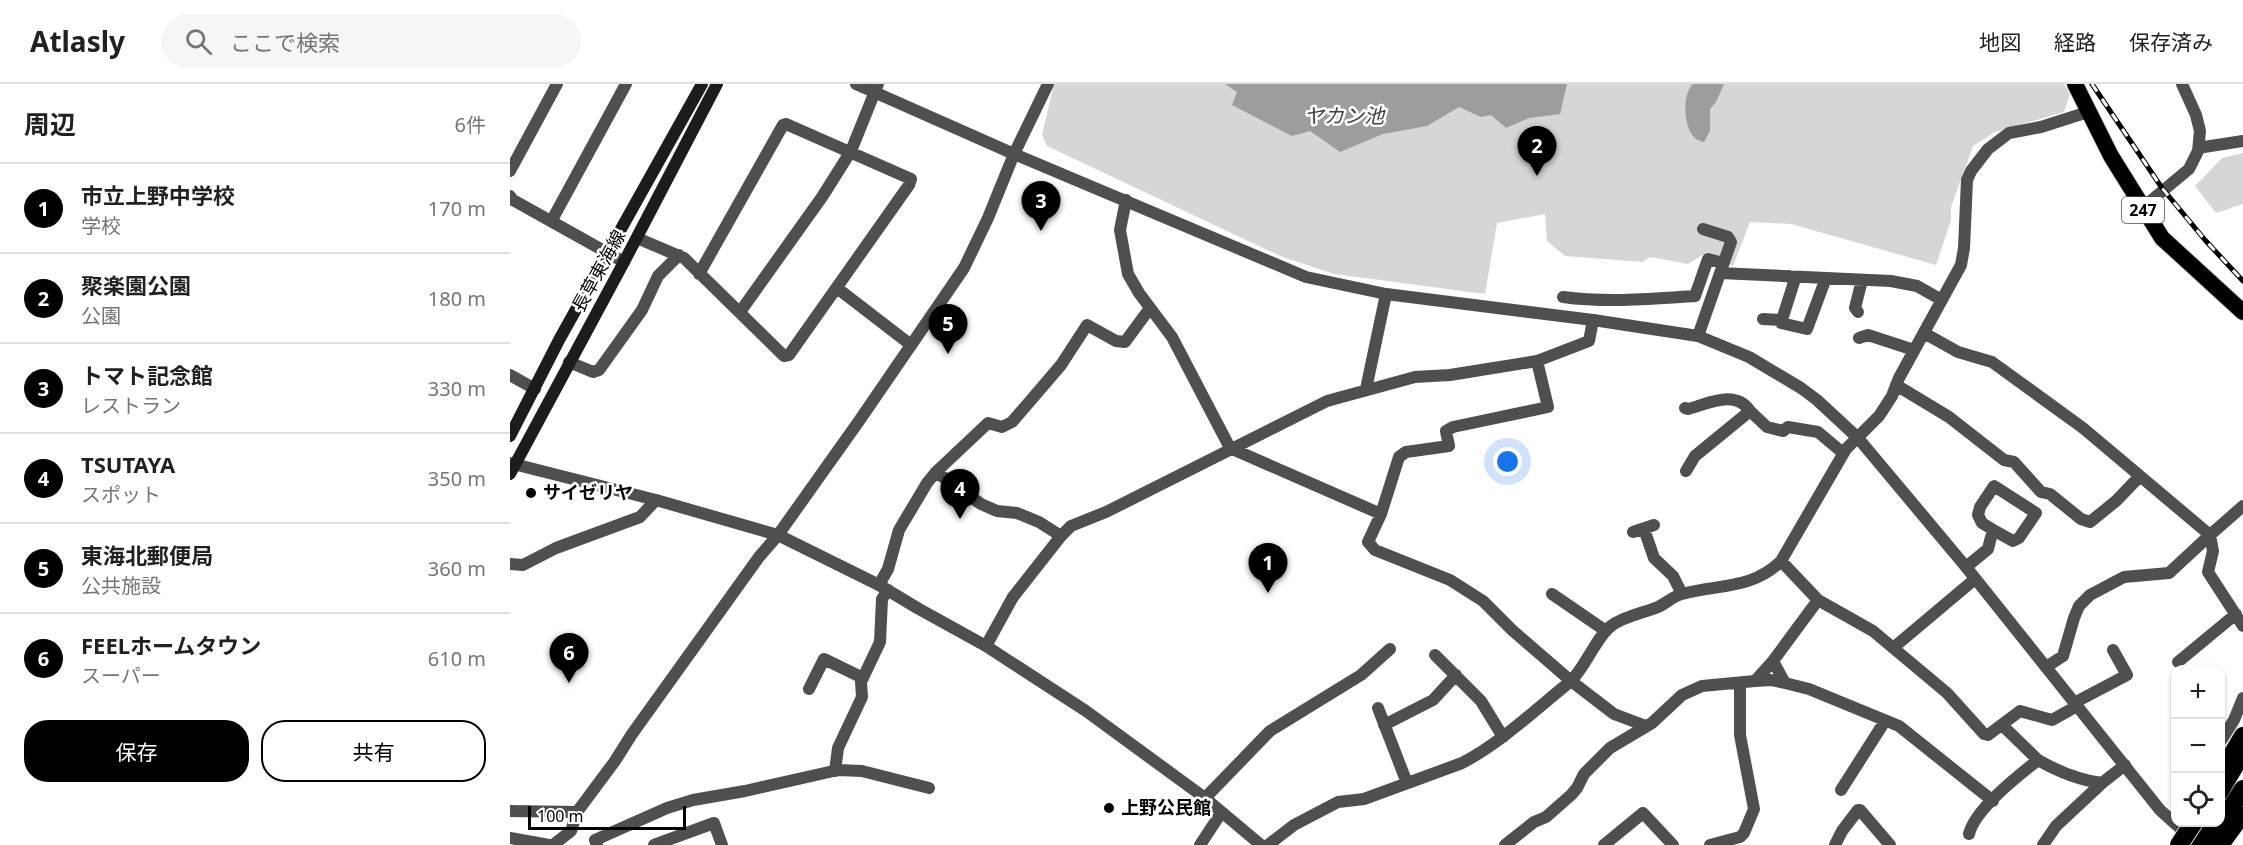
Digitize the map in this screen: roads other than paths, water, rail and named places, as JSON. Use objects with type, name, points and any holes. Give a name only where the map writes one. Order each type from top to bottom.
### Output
[{"type":"highway","name":"247","points":[[2076,84],[2111,156],[2162,238],[2243,312]]},
{"type":"highway","points":[[2225,775],[2243,736]]},
{"type":"highway","points":[[2225,779],[2241,758]]},
{"type":"highway","points":[[2195,838],[2243,789]]},
{"type":"highway","points":[[2195,838],[2243,797]]},
{"type":"highway","points":[[2221,845],[2243,815]]},
{"type":"main road","name":"長草東海線","points":[[510,436],[559,340],[702,84]]},
{"type":"main road","name":"長草東海線","points":[[512,467],[637,238],[717,84]]},
{"type":"street","points":[[510,171],[557,84]]},
{"type":"street","points":[[552,220],[626,84]]},
{"type":"street","points":[[856,84],[876,88],[1014,154],[1306,277],[1386,294],[1593,320],[1698,336],[1749,357],[1801,388],[1858,438],[1966,567],[2160,810],[2195,838]]},
{"type":"street","points":[[510,838],[551,845],[571,831],[577,812],[759,557],[778,535],[860,421],[968,260],[1014,154],[1048,84]]},
{"type":"street","points":[[2142,208],[2189,169],[2199,146],[2200,131],[2196,116],[2182,84]]},
{"type":"street","points":[[740,312],[822,197],[851,151],[876,88]]},
{"type":"street","points":[[1268,845],[1294,825],[1331,805],[1364,799],[1462,763],[1503,737],[1581,671],[1612,625],[1660,606],[1682,594],[1736,586],[1774,568],[1781,561],[1843,453],[1879,416],[1892,396],[1940,299],[1955,276],[1964,256],[1967,180],[1976,162],[1998,140],[2009,133],[2041,127],[2088,112]]},
{"type":"street","points":[[637,238],[680,255],[699,274],[740,312],[784,356],[789,355],[911,179],[851,151],[786,124],[783,125],[699,274]]},
{"type":"street","points":[[2199,146],[2243,141]]},
{"type":"street","points":[[1126,200],[1120,230],[1128,274],[1172,337],[1230,448],[1382,514]]},
{"type":"street","points":[[511,201],[552,220],[624,262]]},
{"type":"street","points":[[1698,336],[1731,242],[1728,237],[1703,229]]},
{"type":"street","points":[[568,363],[593,372],[599,370],[642,310],[657,276],[680,255]]},
{"type":"street","points":[[1563,297],[1581,300],[1635,300],[1695,296],[1708,259],[1721,268],[1789,276],[1892,281],[1917,285],[1940,299]]},
{"type":"street","points":[[1789,276],[1794,282],[1780,323],[1807,330],[1826,278]]},
{"type":"street","points":[[1858,312],[1856,308],[1862,279]]},
{"type":"street","points":[[837,288],[911,345]]},
{"type":"street","points":[[1366,389],[1386,294]]},
{"type":"street","points":[[835,771],[838,748],[862,697],[861,682],[880,642],[883,587],[898,530],[936,472],[988,423],[1002,427],[1012,422],[1061,365],[1087,325],[1116,341],[1125,342],[1150,308]]},
{"type":"street","points":[[1763,319],[1782,320]]},
{"type":"street","points":[[986,646],[1013,597],[1060,536],[1071,526],[1106,512],[1327,401],[1415,377],[1450,375],[1537,361],[1589,341],[1593,320]]},
{"type":"street","points":[[1924,333],[1958,352],[1992,362],[2083,428],[2210,535],[2213,551],[2208,572],[2243,626]]},
{"type":"street","points":[[1859,338],[1868,335],[1914,350]]},
{"type":"street","points":[[1537,361],[1548,407],[1453,427],[1446,431],[1449,446],[1406,453],[1399,457],[1382,514],[1368,542],[1375,550],[1450,580],[1483,601],[1512,630],[1571,681],[1614,714],[1646,726]]},
{"type":"street","points":[[510,375],[535,389]]},
{"type":"street","points":[[1896,385],[1949,417],[2004,459],[2014,462],[2041,492],[2050,494],[2081,519],[2090,522],[2116,501],[2140,476]]},
{"type":"street","points":[[1685,408],[1688,410],[1728,398],[1741,401],[1767,427],[1783,431],[1788,427],[1818,432],[1843,453]]},
{"type":"street","points":[[1686,471],[1695,456],[1750,411]]},
{"type":"street","points":[[512,467],[656,500],[778,535],[883,587],[986,646],[1086,711],[1205,798],[1261,845]]},
{"type":"street","points":[[936,472],[981,504],[997,511],[1017,513],[1039,522],[1060,536]]},
{"type":"street","points":[[1994,486],[2036,513],[2019,538],[2013,541],[1995,531],[1982,523],[1978,515],[1980,507],[1994,486]]},
{"type":"street","points":[[510,564],[523,565],[565,544],[639,517],[656,500]]},
{"type":"street","points":[[2046,667],[2063,656],[2079,606],[2090,595],[2124,577],[2169,573],[2243,506]]},
{"type":"street","points":[[1644,528],[1654,558],[1673,576],[1682,594]]},
{"type":"street","points":[[1966,567],[1988,549],[1995,531]]},
{"type":"street","points":[[1781,561],[1818,600],[1873,631],[1947,693],[1984,734],[1988,735],[2020,711],[2052,720],[2127,675],[2113,650]]},
{"type":"street","points":[[1893,648],[1975,579]]},
{"type":"street","points":[[1552,594],[1606,631]]},
{"type":"street","points":[[1755,681],[1773,661],[1818,600]]},
{"type":"street","points":[[2178,662],[2236,614]]},
{"type":"street","points":[[1205,798],[1270,731],[1361,675],[1390,649]]},
{"type":"street","points":[[1435,655],[1480,701],[1503,737]]},
{"type":"street","points":[[809,689],[824,659],[863,678]]},
{"type":"street","points":[[1773,661],[1785,683]]},
{"type":"street","points":[[1384,725],[1412,713],[1433,700],[1456,675]]},
{"type":"street","points":[[1505,845],[1534,822],[1546,818],[1572,795],[1584,774],[1610,748],[1652,723],[1682,695],[1702,686],[1755,681],[1771,680],[1809,689],[1905,731],[1993,801]]},
{"type":"street","points":[[1710,845],[1740,837],[1754,809],[1740,735],[1740,684]]},
{"type":"street","points":[[2225,734],[2243,698]]},
{"type":"street","points":[[1378,708],[1407,783]]},
{"type":"street","points":[[1841,790],[1885,721]]},
{"type":"street","points":[[2002,725],[2038,760],[2060,772],[2086,781],[2102,783]]},
{"type":"street","points":[[1969,834],[1972,823],[2011,782],[2038,760]]},
{"type":"street","points":[[2043,845],[2056,826],[2125,765]]},
{"type":"street","points":[[597,845],[595,840],[667,808],[693,800],[835,771],[862,771],[928,788]]},
{"type":"street","points":[[1835,845],[1857,810],[1860,810],[1890,845]]},
{"type":"street","points":[[510,811],[577,812]]},
{"type":"street","points":[[1200,845],[1221,813]]},
{"type":"street","points":[[1604,845],[1643,813],[1674,845]]},
{"type":"street","points":[[654,845],[714,823],[722,845]]},
{"type":"water","name":"ヤカン池","points":[[1225,84],[1567,84],[1560,114],[1529,118],[1506,128],[1491,115],[1481,117],[1459,107],[1427,126],[1383,134],[1340,152],[1310,131],[1292,136],[1232,105],[1237,92]]},
{"type":"water","points":[[1693,84],[1724,84],[1716,102],[1710,109],[1710,131],[1704,142],[1695,138],[1691,133],[1686,119],[1687,95]]},
{"type":"railway","points":[[2092,84],[2162,188],[2243,281]]},
{"type":"place","name":"聚楽園公園","points":[[1537,176]]},
{"type":"place","name":"トマト記念館","points":[[1041,231]]},
{"type":"place","name":"東海北郵便局","points":[[948,354]]},
{"type":"place","name":"サイゼリヤ","points":[[531,493]]},
{"type":"place","name":"TSUTAYA","points":[[960,519]]},
{"type":"place","name":"市立上野中学校","points":[[1268,593]]},
{"type":"place","name":"FEELホームタウン","points":[[569,683]]},
{"type":"place","name":"上野公民館","points":[[1109,808]]}]
